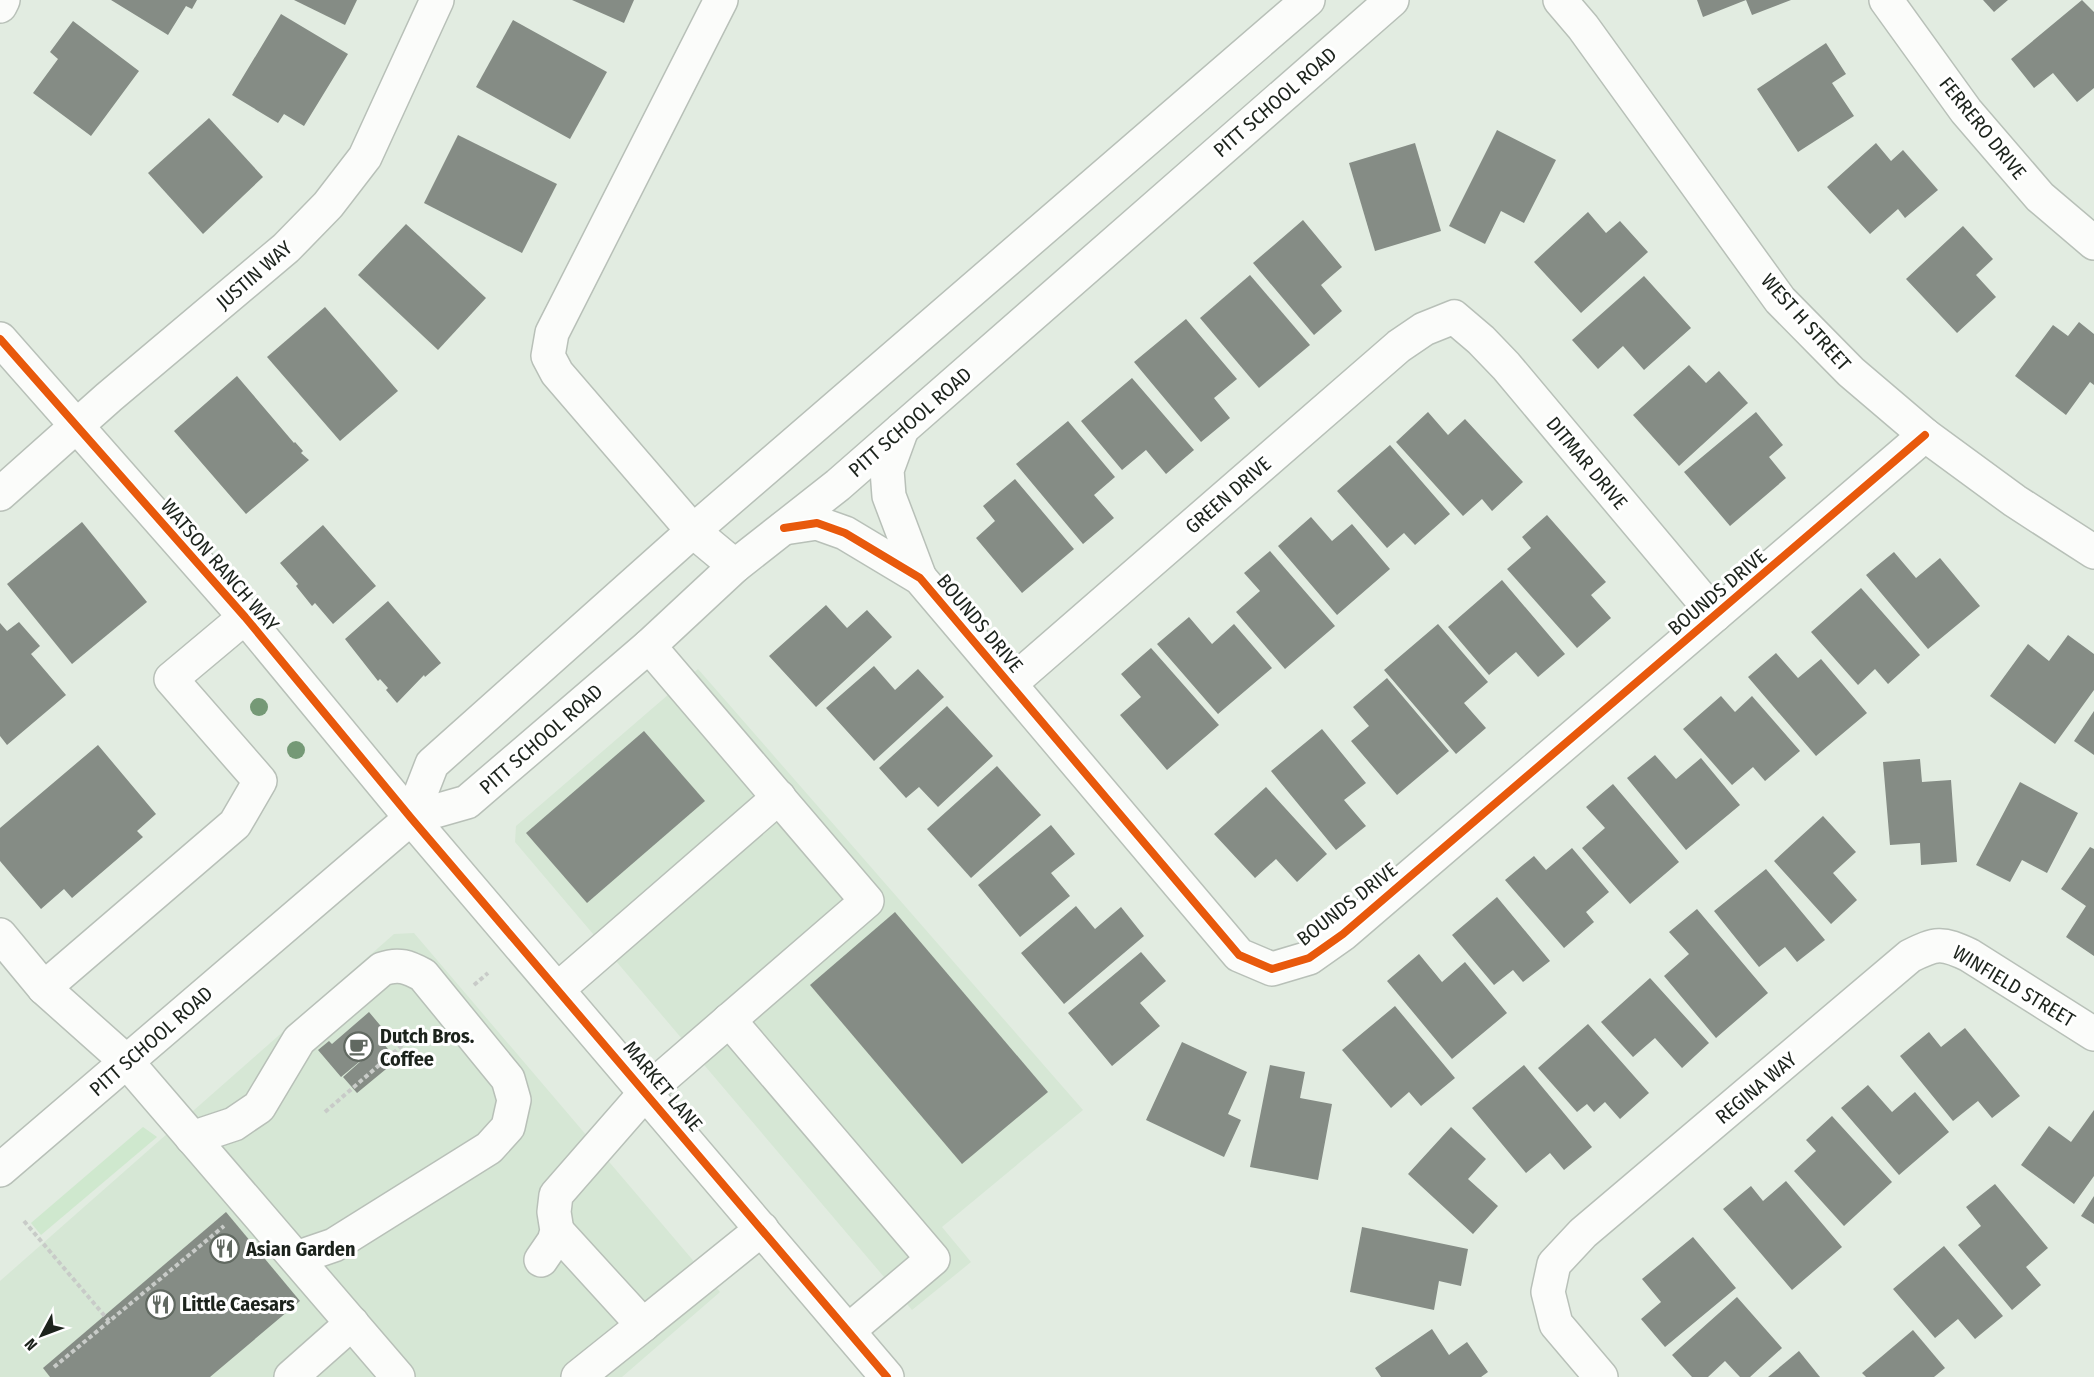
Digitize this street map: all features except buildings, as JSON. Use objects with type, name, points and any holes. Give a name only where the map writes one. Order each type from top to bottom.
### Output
[{"type":"street","points":[[0,6],[3,0]]},
{"type":"street","name":"JUSTIN WAY","points":[[0,494],[286,248],[328,205],[365,157],[437,0]]},
{"type":"street","points":[[721,0],[552,333],[548,356],[557,373],[693,531],[735,566]]},
{"type":"street","name":"PITT SCHOOL ROAD","points":[[411,818],[432,764],[693,531],[1308,0]]},
{"type":"street","name":"PITT SCHOOL ROAD","points":[[0,1170],[411,818],[467,802],[649,646],[735,566],[838,486],[1392,0]]},
{"type":"street","name":"WEST H STREET","points":[[1560,0],[1583,27],[1780,300],[1851,372],[1926,435],[2015,501],[2094,552]]},
{"type":"street","name":"FERRERO DRIVE","points":[[1886,0],[1973,120],[2040,197],[2094,243]]},
{"type":"street","name":"DITMAR DRIVE","points":[[1454,317],[1506,366],[1715,615]]},
{"type":"street","name":"GREEN DRIVE","points":[[1010,684],[1399,346],[1424,329],[1454,317]]},
{"type":"street","name":"WATSON RANCH WAY","points":[[0,339],[245,617],[411,818]]},
{"type":"street","name":"BOUNDS DRIVE","points":[[902,429],[887,470],[889,496],[920,578]]},
{"type":"street","name":"BOUNDS DRIVE","points":[[784,528],[817,523],[844,533],[920,578],[1239,955],[1272,969],[1309,958],[1342,934],[1926,435]]},
{"type":"street","points":[[44,988],[235,824],[260,781],[171,679],[245,617]]},
{"type":"street","points":[[541,1260],[554,1241],[556,1195],[646,1092],[867,901],[649,646]]},
{"type":"street","points":[[558,989],[779,797]]},
{"type":"street","name":"MARKET LANE","points":[[411,818],[887,1377]]},
{"type":"street","points":[[0,935],[44,988],[127,1062],[398,1377]]},
{"type":"street","name":"WINFIELD STREET","points":[[1932,945],[1952,946],[1969,955],[2094,1034]]},
{"type":"street","name":"REGINA WAY","points":[[1601,1377],[1556,1324],[1548,1292],[1554,1264],[1583,1233],[1910,956],[1932,945]]},
{"type":"street","points":[[192,1138],[234,1124],[259,1107],[300,1041],[382,969],[394,965],[407,966],[423,975],[508,1079],[514,1100],[508,1127],[489,1148],[334,1245],[296,1258]]},
{"type":"street","points":[[729,1020],[933,1259],[849,1331]]},
{"type":"street","points":[[578,1377],[762,1229]]},
{"type":"street","points":[[556,1231],[643,1325]]},
{"type":"street","points":[[291,1377],[352,1323]]},
{"type":"path","points":[[325,1112],[488,973]]},
{"type":"path","points":[[24,1221],[109,1321]]},
{"type":"path","points":[[54,1367],[228,1222]]},
{"type":"shaded area","points":[[698,669],[1083,1110],[942,1227],[971,1262],[912,1310],[515,842],[516,826]]},
{"type":"shaded area","points":[[414,933],[720,1292],[622,1377],[0,1377],[0,1281],[394,934]]},
{"type":"shaded area","points":[[143,1127],[157,1137],[41,1235],[31,1223]]},
{"type":"cycle path","points":[[0,339],[245,617],[411,818],[887,1377]]},
{"type":"cycle path","points":[[784,528],[817,523],[845,533],[920,578],[1239,955],[1272,969],[1309,958],[1343,934],[1925,435]]},
{"type":"place","name":"Dutch Bros. Coffee","points":[[359,1047]]},
{"type":"place","name":"Asian Garden","points":[[225,1249]]},
{"type":"place","name":"Little Caesars","points":[[161,1304]]}]
